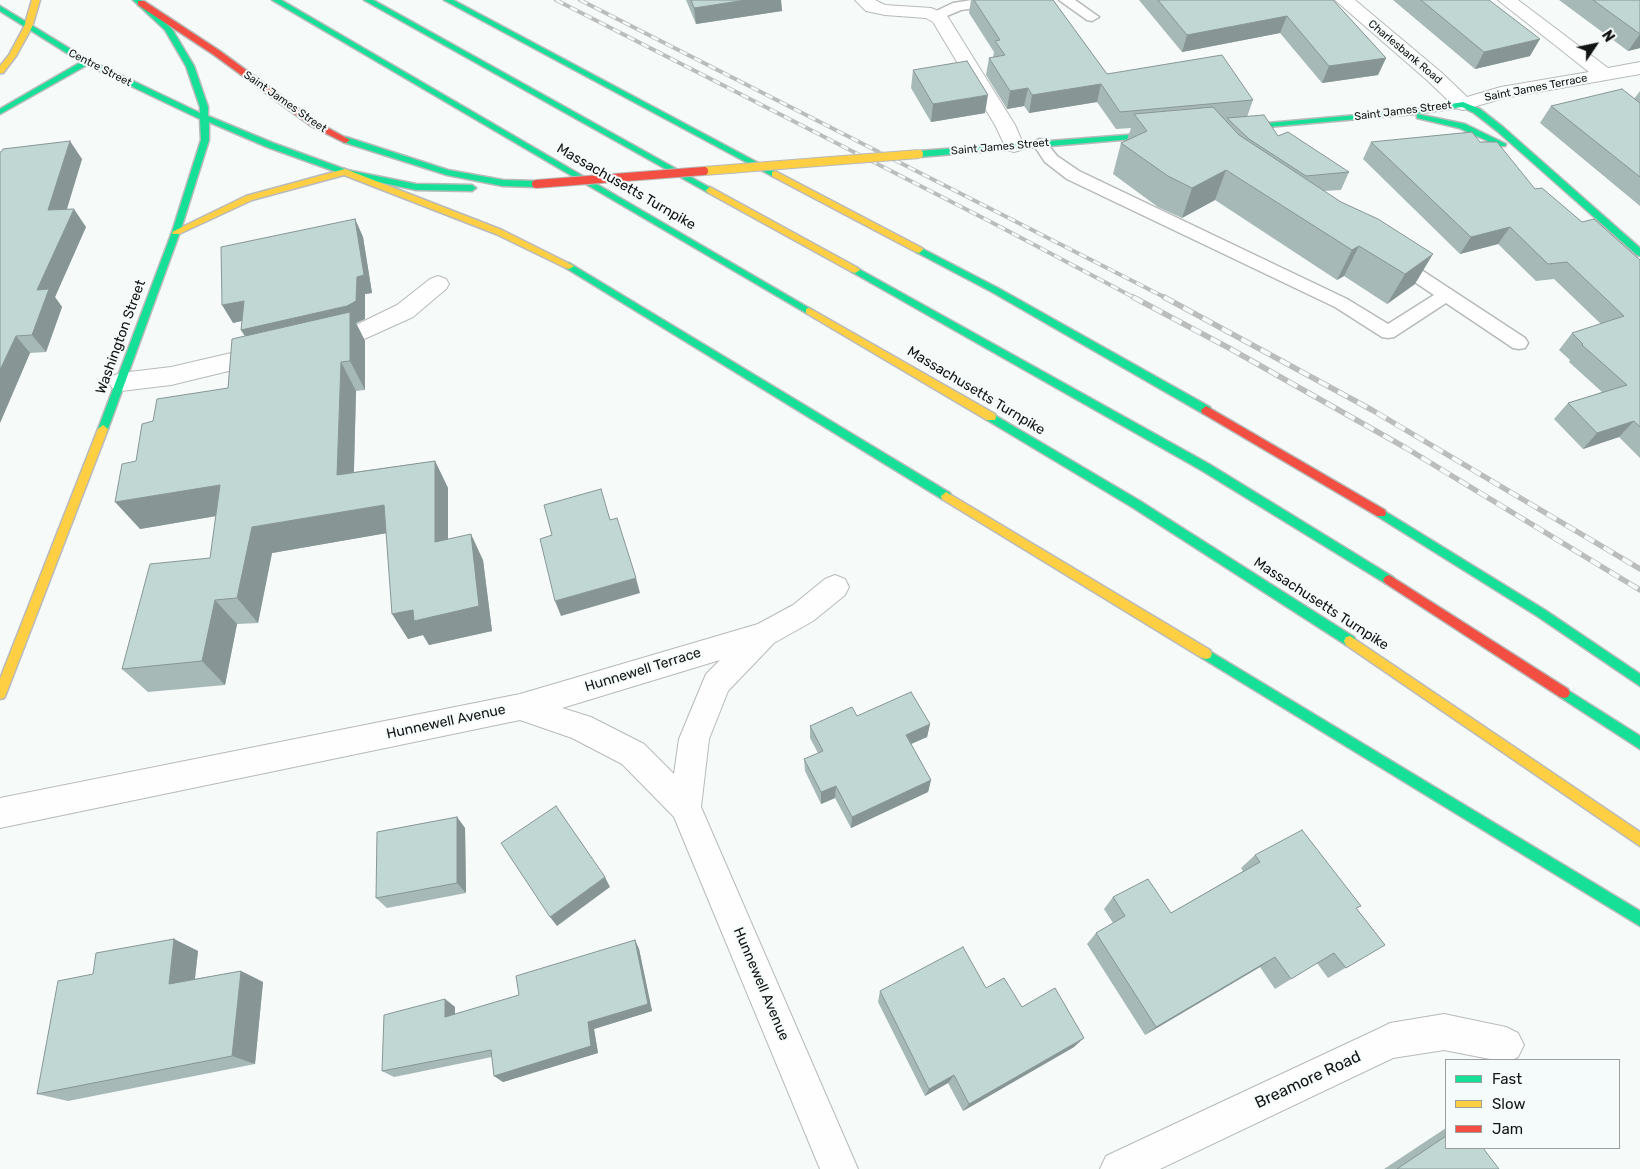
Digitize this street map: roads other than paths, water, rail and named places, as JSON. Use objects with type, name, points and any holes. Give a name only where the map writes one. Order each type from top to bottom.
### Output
[{"type":"main road","points":[[0,70],[15,52],[28,27],[36,0]]},
{"type":"main road","name":"Saint James Street","points":[[137,0],[217,53],[314,124],[334,136],[447,172],[503,182],[536,184]]},
{"type":"main road","name":"Washington Street","points":[[0,693],[121,382],[176,232],[205,140],[205,118],[198,86],[186,56],[168,29],[137,0]]},
{"type":"main road","name":"Massachusetts Turnpike","points":[[276,0],[1012,429],[1144,509],[1355,644],[1640,840]]},
{"type":"main road","points":[[368,0],[986,343],[1205,467],[1406,590],[1640,742]]},
{"type":"main road","points":[[448,0],[995,290],[1137,370],[1414,532],[1541,613],[1640,681]]},
{"type":"main road","name":"Centre Street","points":[[0,8],[87,62],[205,118]]},
{"type":"main road","points":[[0,112],[87,62]]},
{"type":"main road","name":"Saint James Street","points":[[1226,128],[1433,110],[1462,104]]},
{"type":"main road","name":"Charlesbank Road","points":[[1462,104],[1493,122],[1557,180],[1638,248]]},
{"type":"main road","name":"Charlesbank Road","points":[[1391,114],[1426,117],[1469,129],[1514,150],[1557,180]]},
{"type":"main road","name":"Saint James Street","points":[[205,118],[294,155],[345,172],[396,184],[442,189],[536,184],[1177,133]]},
{"type":"main road","points":[[176,232],[249,198],[345,172],[498,232],[571,267],[1640,919]]},
{"type":"street","points":[[864,0],[872,7],[885,10],[918,11],[940,18],[952,34],[1005,125],[1014,146]]},
{"type":"street","name":"Charlesbank Road","points":[[1344,0],[1440,82],[1462,104]]},
{"type":"street","points":[[1507,0],[1596,76],[1610,95]]},
{"type":"street","name":"Saint James Terrace","points":[[1462,104],[1501,93],[1640,68]]},
{"type":"street","points":[[121,382],[171,376],[362,332],[405,311],[438,284]]},
{"type":"street","name":"Hunnewell Terrace","points":[[520,707],[765,634],[803,613],[835,587]]},
{"type":"street","name":"Hunnewell Terrace","points":[[685,807],[694,739],[716,684],[765,634]]},
{"type":"street","name":"Hunnewell Avenue","points":[[0,813],[520,707],[580,727],[633,754],[685,807],[838,1169]]},
{"type":"street","name":"Breamore Road","points":[[1119,1169],[1390,1041],[1444,1032],[1506,1045]]},
{"type":"lane","points":[[937,16],[958,6],[1003,0]]},
{"type":"lane","points":[[1066,0],[1092,17]]},
{"type":"lane","points":[[1040,144],[1051,159],[1073,175],[1341,303],[1388,332],[1446,295]]},
{"type":"lane","points":[[1379,250],[1519,343]]},
{"type":"railway","points":[[556,0],[991,222],[1135,298]]},
{"type":"railway","points":[[580,0],[1166,298]]},
{"type":"railway","points":[[1133,297],[1229,348],[1406,448],[1640,590]]},
{"type":"railway","points":[[1164,297],[1372,410],[1640,569]]}]
